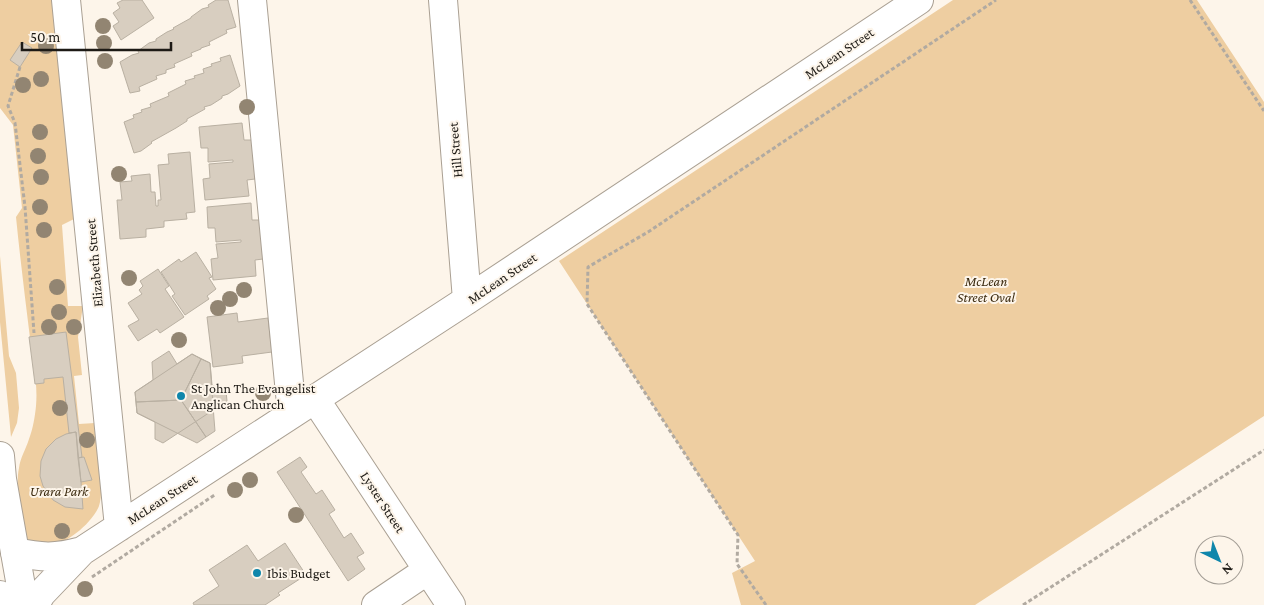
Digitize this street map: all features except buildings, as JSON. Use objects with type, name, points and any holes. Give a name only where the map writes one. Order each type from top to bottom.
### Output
[{"type":"main road","name":"Elizabeth Street","points":[[66,0],[120,527]]},
{"type":"main road","points":[[252,0],[292,414]]},
{"type":"main road","name":"Hill Street","points":[[443,0],[467,300]]},
{"type":"main road","name":"McLean Street","points":[[35,605],[41,594],[82,551],[467,300],[919,0]]},
{"type":"main road","name":"Lyster Street","points":[[315,399],[451,605]]},
{"type":"main road","points":[[0,456],[2,479],[26,605]]},
{"type":"main road","name":"McLean Street","points":[[15,552],[38,557],[58,557],[82,551]]},
{"type":"main road","points":[[376,605],[428,570]]},
{"type":"main road","points":[[0,595],[2,605]]},
{"type":"path","points":[[766,605],[737,564],[738,535],[587,304],[588,267],[648,232],[996,0]]},
{"type":"path","points":[[1190,0],[1264,111]]},
{"type":"path","points":[[20,67],[8,106],[16,123],[34,333]]},
{"type":"path","points":[[1023,605],[1264,450]]},
{"type":"path","points":[[88,579],[216,494]]},
{"type":"green space","name":"Urara Park","points":[[0,0],[53,0],[74,219],[62,225],[68,306],[83,306],[78,337],[82,375],[74,376],[79,424],[95,423],[100,465],[101,498],[93,516],[74,535],[62,542],[49,546],[38,546],[29,540],[22,528],[19,507],[18,474],[33,427],[36,389],[16,217],[22,208],[13,125],[0,108]]},
{"type":"green space","name":"McLean Street Oval","points":[[953,0],[1197,0],[1264,102],[1264,416],[975,605],[741,605],[732,573],[755,561],[559,261]]},
{"type":"green space","points":[[0,256],[9,356],[16,373],[19,408],[17,423],[11,437],[0,322]]},
{"type":"place","name":"St John The Evangelist Anglican Church","points":[[181,396]]},
{"type":"place","name":"Ibis Budget","points":[[257,573]]}]
